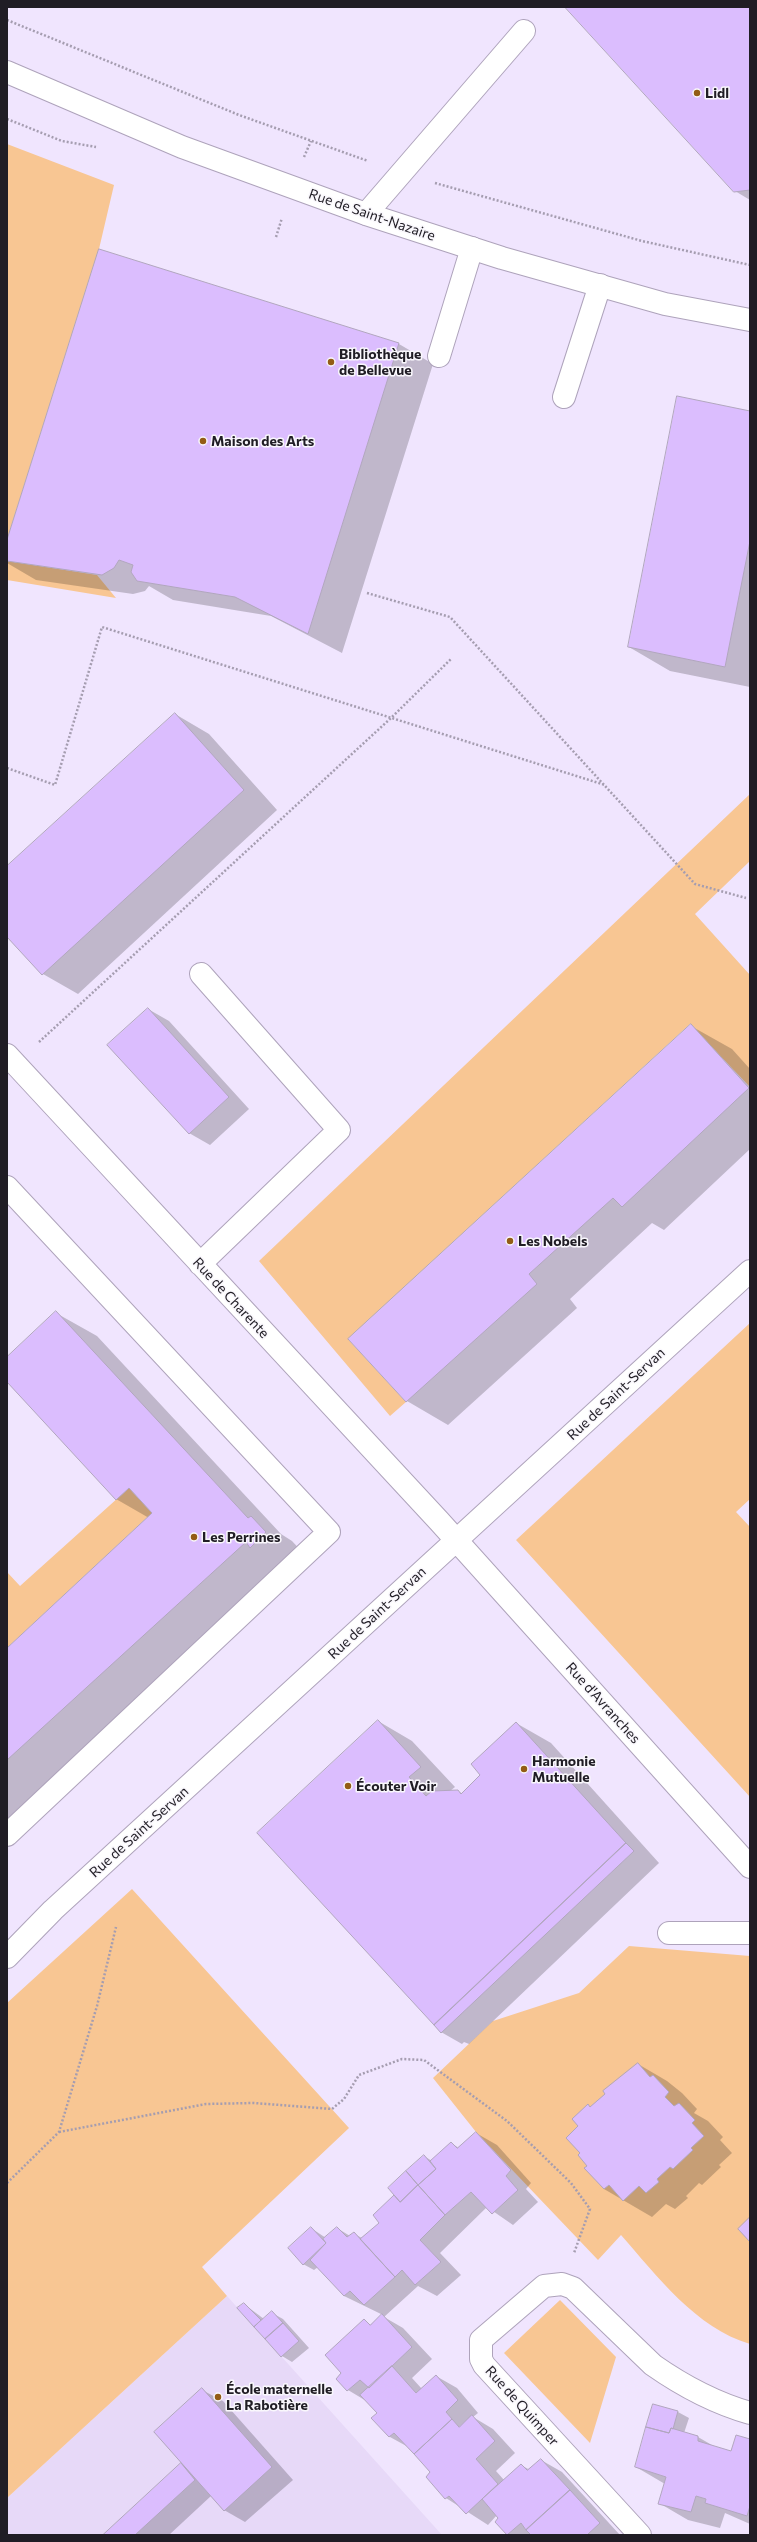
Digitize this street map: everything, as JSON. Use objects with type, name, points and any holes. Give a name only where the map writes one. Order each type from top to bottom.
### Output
[{"type":"street","points":[[366,214],[524,31]]},
{"type":"street","name":"Rue de Saint-Nazaire","points":[[7,72],[182,147],[366,214],[472,248],[665,304],[750,320]]},
{"type":"street","points":[[439,356],[472,248]]},
{"type":"street","points":[[564,397],[600,285]]},
{"type":"street","points":[[200,1264],[339,1130],[201,974]]},
{"type":"street","name":"Rue de Charente","points":[[11,1060],[456,1540]]},
{"type":"street","points":[[7,1187],[330,1532],[7,1835]]},
{"type":"street","name":"Rue de Saint-Servan","points":[[7,1957],[53,1910],[750,1271]]},
{"type":"street","name":"Rue d'Avranches","points":[[456,1540],[750,1867]]},
{"type":"street","points":[[669,1933],[750,1933]]},
{"type":"street","points":[[562,2284],[573,2288],[653,2365],[709,2398],[750,2413]]},
{"type":"street","name":"Rue de Quimper","points":[[562,2284],[544,2286],[481,2340],[481,2359],[484,2365],[640,2535]]},
{"type":"path","points":[[367,592],[450,617],[695,884],[746,898]]},
{"type":"path","points":[[7,768],[55,785],[102,628],[605,785]]},
{"type":"path","points":[[11,1060],[391,718],[451,659]]},
{"type":"path","points":[[7,2183],[60,2132],[97,2006],[116,1928]]},
{"type":"path","points":[[60,2132],[206,2104],[254,2104],[332,2109],[344,2099],[360,2075],[402,2059],[424,2060],[507,2121],[572,2183],[590,2209],[562,2284]]},
{"type":"shaded area","points":[[7,144],[114,185],[99,249],[7,540]]},
{"type":"shaded area","points":[[7,561],[97,575],[116,598],[7,580]]},
{"type":"shaded area","points":[[750,794],[750,861],[695,914],[750,975],[750,1087],[690,1024],[348,1339],[406,1402],[390,1416],[259,1261]]},
{"type":"shaded area","points":[[750,1323],[750,1499],[736,1512],[750,1527],[750,1797],[516,1540]]},
{"type":"shaded area","points":[[129,1488],[152,1513],[7,1648],[7,1572],[20,1586]]},
{"type":"shaded area","points":[[132,1889],[349,2128],[202,2267],[227,2296],[7,2498],[7,2003]]},
{"type":"shaded area","points":[[629,1946],[750,1956],[750,2344],[730,2336],[712,2326],[695,2313],[663,2283],[621,2235],[598,2260],[476,2132],[433,2078],[493,2021],[579,1993]]},
{"type":"shaded area","name":"École maternelle La Rabotière","points":[[227,2296],[442,2535],[7,2535],[7,2498]]},
{"type":"shaded area","points":[[560,2300],[616,2357],[590,2443],[504,2353]]},
{"type":"building","name":"Lidl","points":[[565,7],[750,7],[750,190],[734,192]]},
{"type":"building","name":"Maison des Arts","points":[[99,249],[399,343],[308,634],[235,597],[137,581],[131,572],[133,565],[119,560],[114,568],[102,575],[7,561],[7,540]]},
{"type":"building","points":[[677,396],[750,411],[750,541],[725,667],[628,647]]},
{"type":"building","points":[[175,713],[244,790],[42,975],[7,937],[7,866]]},
{"type":"building","points":[[148,1008],[229,1097],[189,1134],[107,1045]]},
{"type":"building","name":"Les Nobels","points":[[691,1024],[749,1088],[622,1207],[613,1198],[529,1274],[537,1284],[406,1402],[348,1339]]},
{"type":"building","name":"Les Perrines","points":[[56,1311],[248,1518],[251,1516],[266,1532],[250,1548],[246,1542],[7,1760],[7,1648],[152,1513],[129,1488],[116,1500],[7,1382],[7,1357]]},
{"type":"building","points":[[378,1720],[421,1767],[409,1777],[426,1796],[432,1791],[458,1790],[461,1794],[480,1775],[471,1764],[516,1722],[626,1843],[434,2025],[257,1833]]},
{"type":"building","points":[[626,1843],[634,1851],[441,2033],[434,2025]]},
{"type":"building","points":[[638,2063],[650,2077],[653,2075],[669,2092],[665,2097],[674,2106],[679,2103],[695,2120],[692,2123],[704,2136],[691,2148],[693,2150],[673,2169],[670,2167],[657,2179],[659,2182],[646,2193],[639,2186],[623,2201],[609,2185],[604,2189],[584,2168],[587,2166],[578,2155],[580,2153],[566,2138],[578,2126],[572,2119],[588,2104],[590,2107],[605,2094],[603,2091]]},
{"type":"building","points":[[476,2132],[511,2170],[506,2176],[518,2190],[492,2214],[471,2192],[445,2215],[418,2185],[436,2169],[430,2161],[451,2142],[457,2148]]},
{"type":"building","points":[[424,2155],[436,2169],[418,2185],[406,2171]]},
{"type":"building","points":[[406,2171],[418,2185],[400,2202],[388,2188]]},
{"type":"building","points":[[418,2185],[445,2215],[420,2240],[441,2262],[415,2285],[402,2270],[395,2277],[360,2239],[379,2223],[373,2215],[394,2195],[400,2202]]},
{"type":"building","points":[[750,2217],[750,2242],[738,2229]]},
{"type":"building","points":[[311,2227],[326,2243],[303,2265],[288,2248]]},
{"type":"building","points":[[337,2227],[347,2237],[354,2232],[395,2277],[364,2305],[350,2291],[344,2296],[310,2260],[326,2243],[323,2239]]},
{"type":"building","points":[[244,2303],[261,2320],[254,2327],[237,2308]]},
{"type":"building","points":[[272,2311],[283,2323],[265,2339],[254,2327]]},
{"type":"building","points":[[382,2314],[412,2347],[369,2388],[360,2380],[347,2391],[336,2379],[341,2373],[325,2355],[364,2319],[370,2325]]},
{"type":"building","points":[[283,2323],[299,2341],[281,2357],[265,2339]]},
{"type":"building","points":[[392,2366],[416,2393],[436,2375],[458,2400],[446,2412],[452,2419],[414,2454],[394,2433],[389,2437],[371,2418],[377,2413],[360,2395]]},
{"type":"building","points":[[202,2388],[272,2467],[224,2511],[154,2432]]},
{"type":"building","points":[[653,2404],[678,2411],[673,2429],[671,2428],[669,2433],[646,2427]]},
{"type":"building","points":[[472,2415],[495,2441],[476,2459],[498,2484],[466,2514],[449,2496],[445,2499],[426,2477],[430,2472],[414,2454],[452,2419],[459,2427]]},
{"type":"building","points":[[646,2427],[669,2433],[671,2428],[698,2436],[698,2441],[731,2451],[736,2435],[750,2439],[750,2506],[747,2516],[705,2503],[706,2499],[696,2496],[691,2512],[658,2504],[666,2477],[635,2467]]},
{"type":"building","points":[[541,2459],[570,2490],[526,2530],[521,2523],[507,2535],[495,2522],[498,2518],[482,2499],[521,2464],[527,2470]]},
{"type":"building","points":[[181,2463],[195,2480],[135,2535],[103,2535]]},
{"type":"building","points":[[570,2490],[600,2523],[587,2535],[531,2535],[526,2530]]},
{"type":"place","name":"Lidl","points":[[697,93]]},
{"type":"place","name":"Bibliothèque de Bellevue","points":[[331,362]]},
{"type":"place","name":"Maison des Arts","points":[[203,441]]},
{"type":"place","name":"Les Nobels","points":[[510,1241]]},
{"type":"place","name":"Les Perrines","points":[[194,1537]]},
{"type":"place","name":"Harmonie Mutuelle","points":[[524,1769]]},
{"type":"place","name":"Écouter Voir","points":[[348,1786]]},
{"type":"place","name":"École maternelle La Rabotière","points":[[218,2397]]}]
